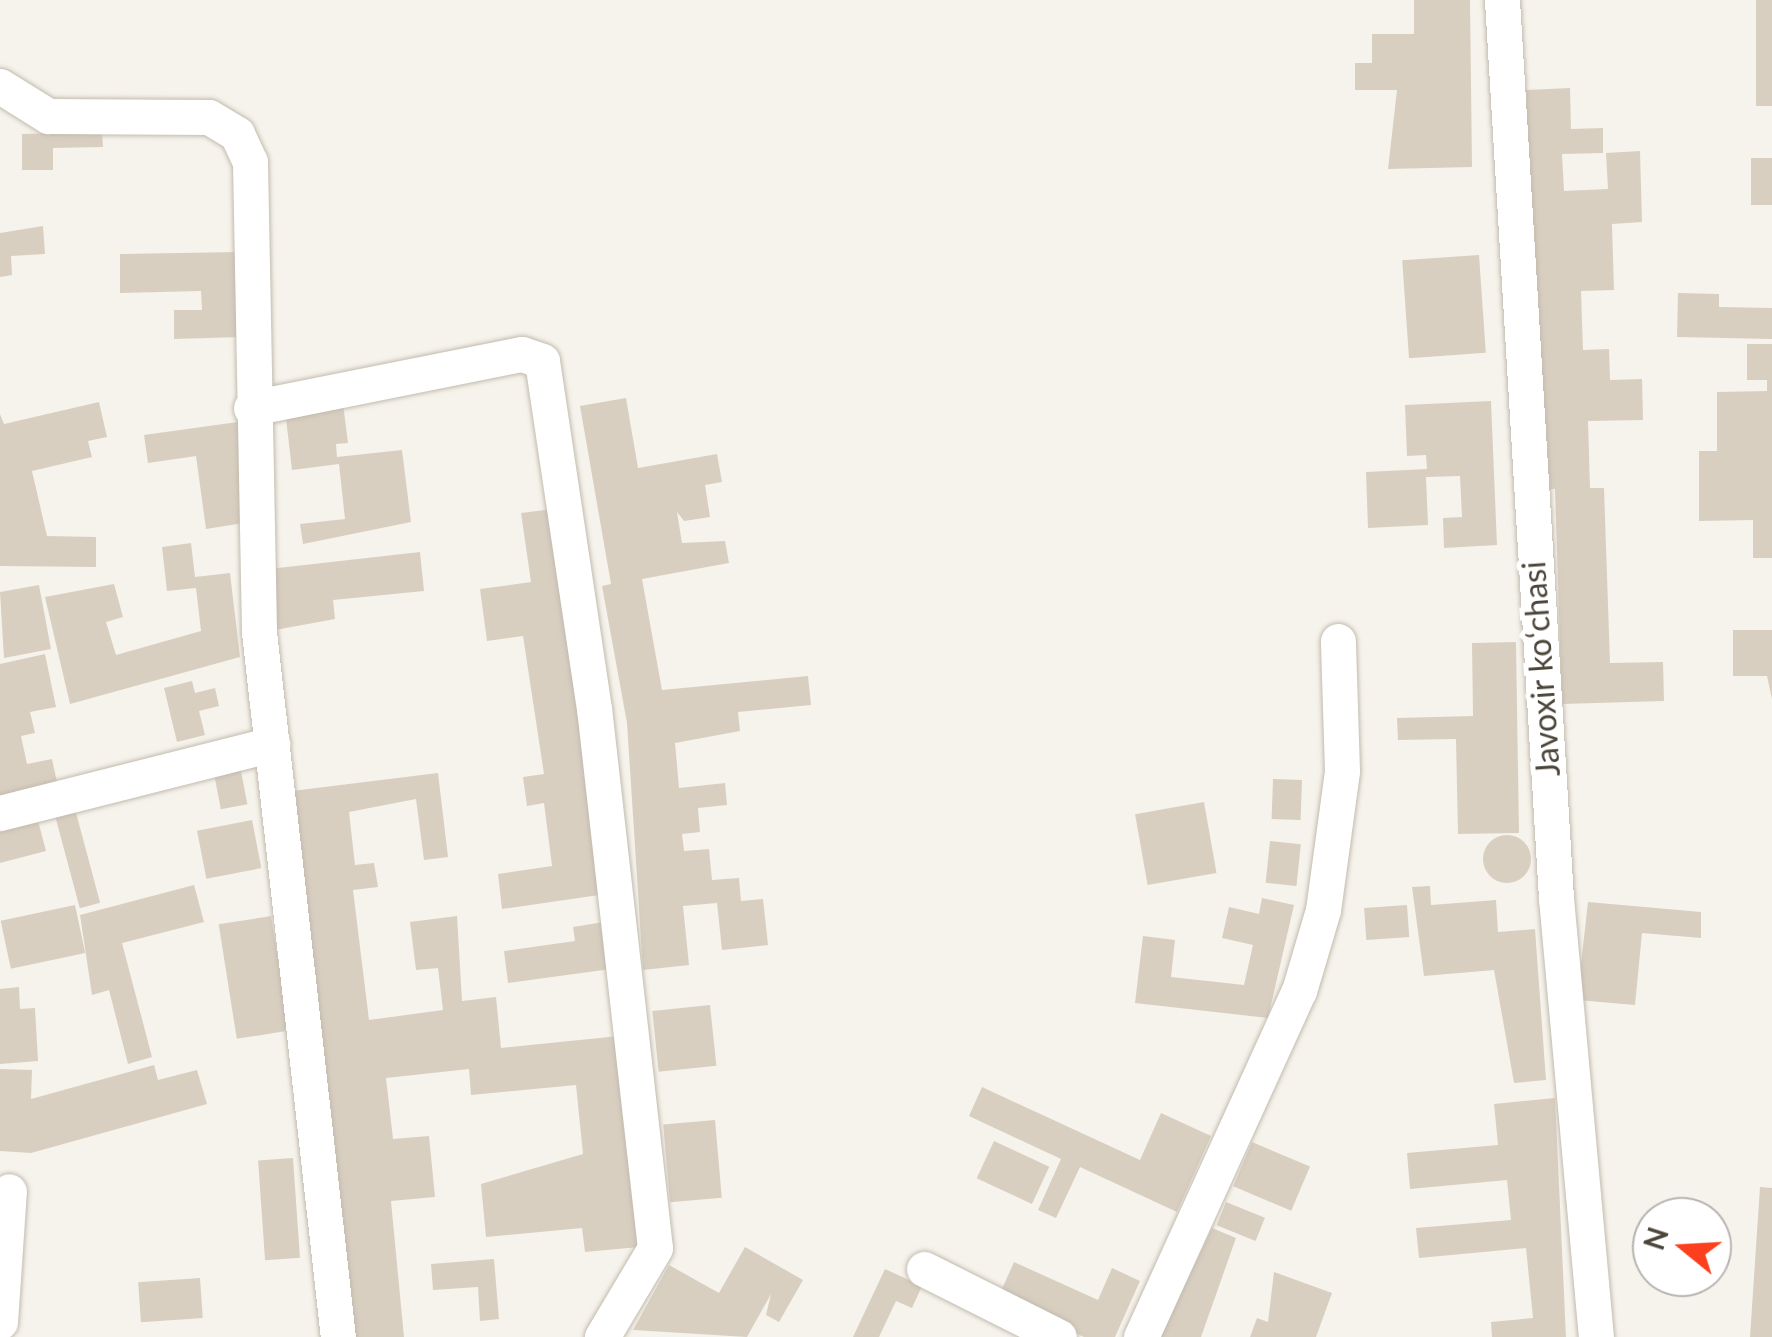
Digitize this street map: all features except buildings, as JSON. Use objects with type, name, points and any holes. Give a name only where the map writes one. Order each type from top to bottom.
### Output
[{"type":"street","name":"Javoxir koʻchasi","points":[[1502,0],[1556,898],[1596,1337]]},
{"type":"street","points":[[0,86],[48,116],[147,110],[210,117],[237,134],[250,162],[251,408],[272,744],[338,1337]]},
{"type":"street","points":[[251,408],[522,354],[542,361],[596,727],[655,1248],[602,1337]]},
{"type":"street","points":[[1142,1337],[1299,991],[1318,926],[1342,771],[1338,641]]},
{"type":"street","points":[[0,813],[272,744]]},
{"type":"street","points":[[0,1322],[8,1191]]},
{"type":"street","points":[[924,1269],[1059,1337]]}]
